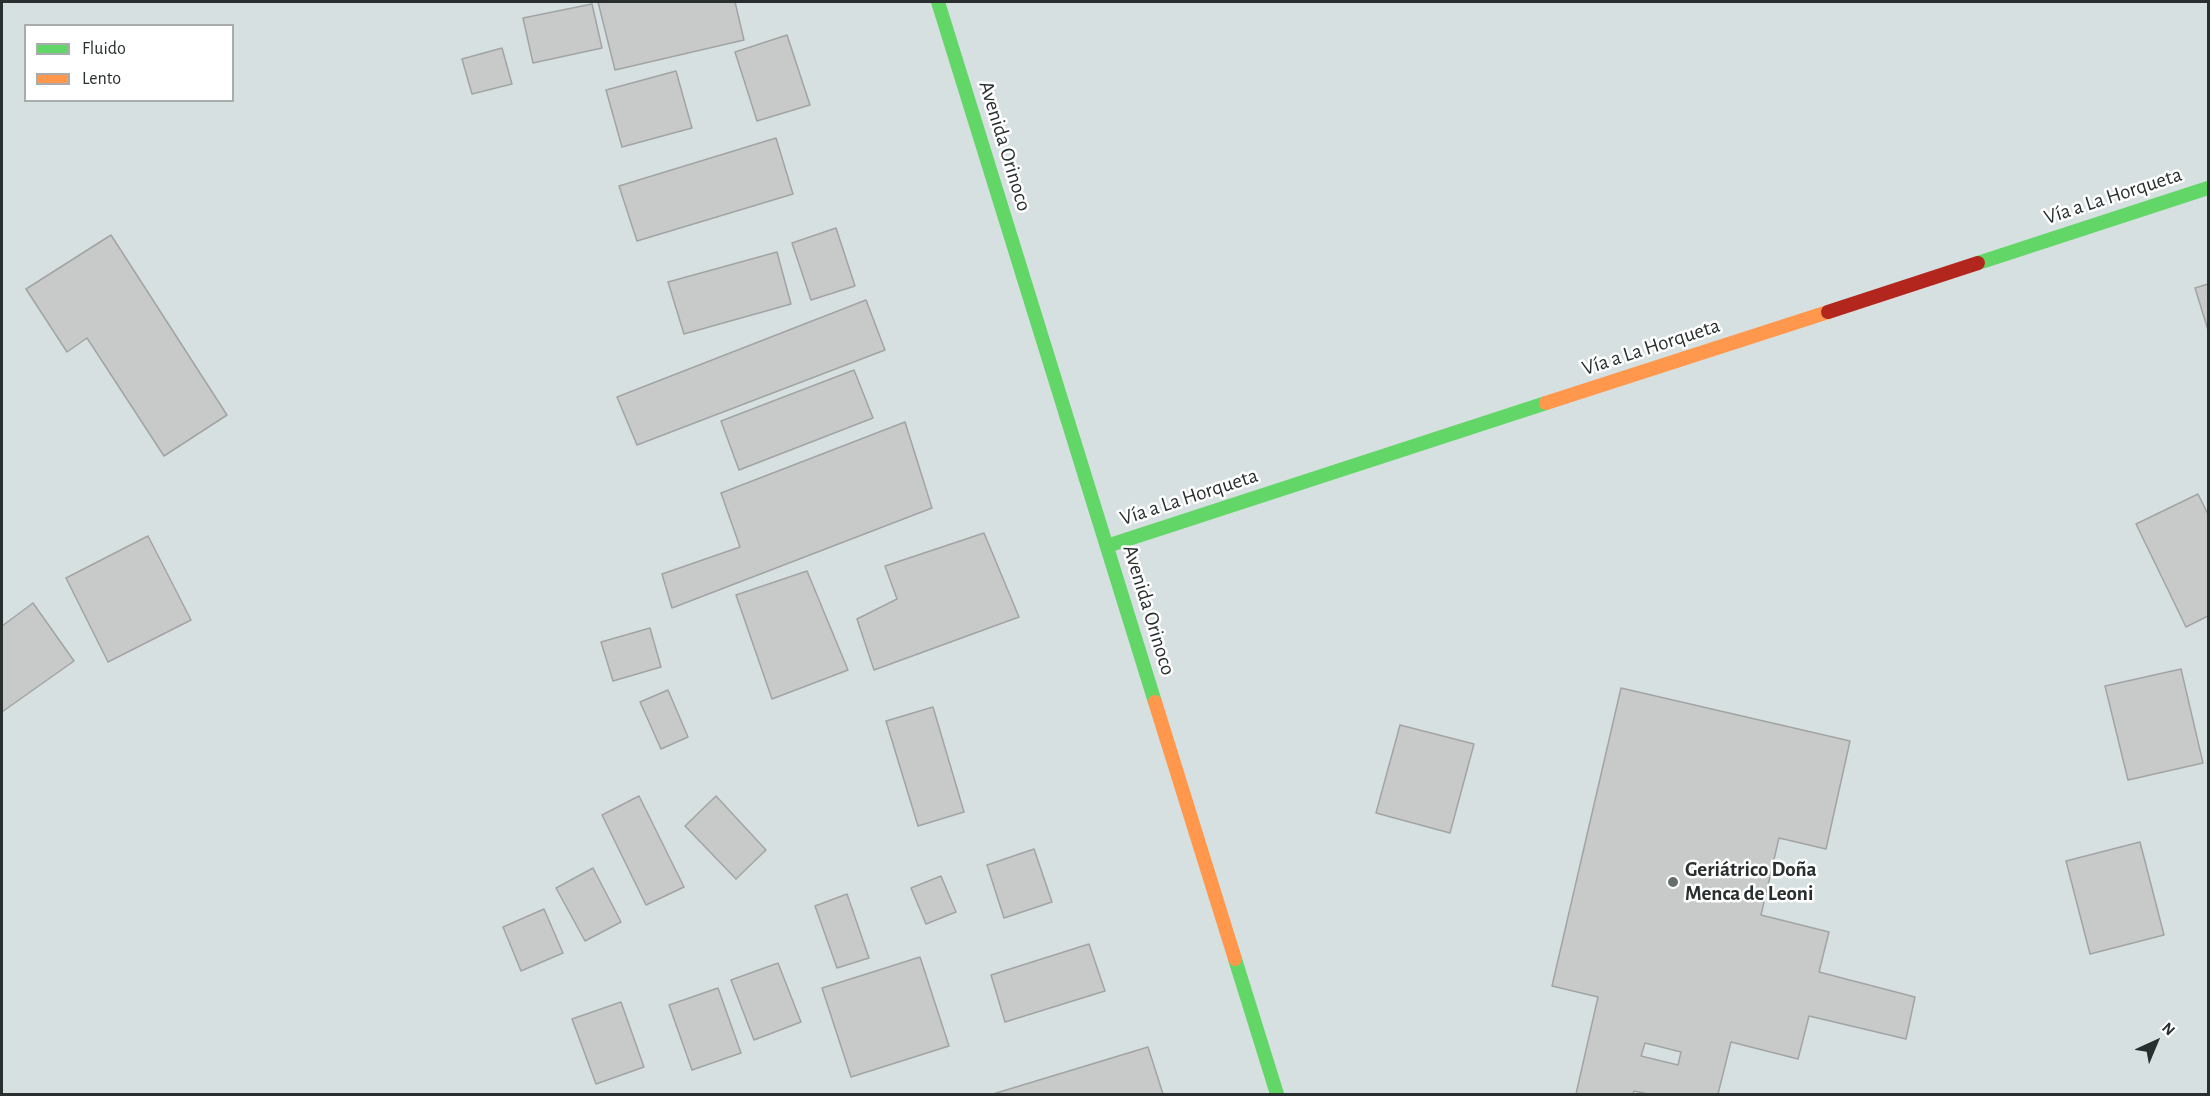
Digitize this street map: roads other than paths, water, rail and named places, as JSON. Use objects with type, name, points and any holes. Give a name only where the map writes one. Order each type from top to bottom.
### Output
[{"type":"main road","name":"Avenida Orinoco","points":[[938,2],[1277,1095]]},
{"type":"main road","name":"Vía a La Horqueta","points":[[1107,546],[2208,188]]},
{"type":"place","name":"Geriátrico Doña Menca de Leoni","points":[[1673,882]]}]
